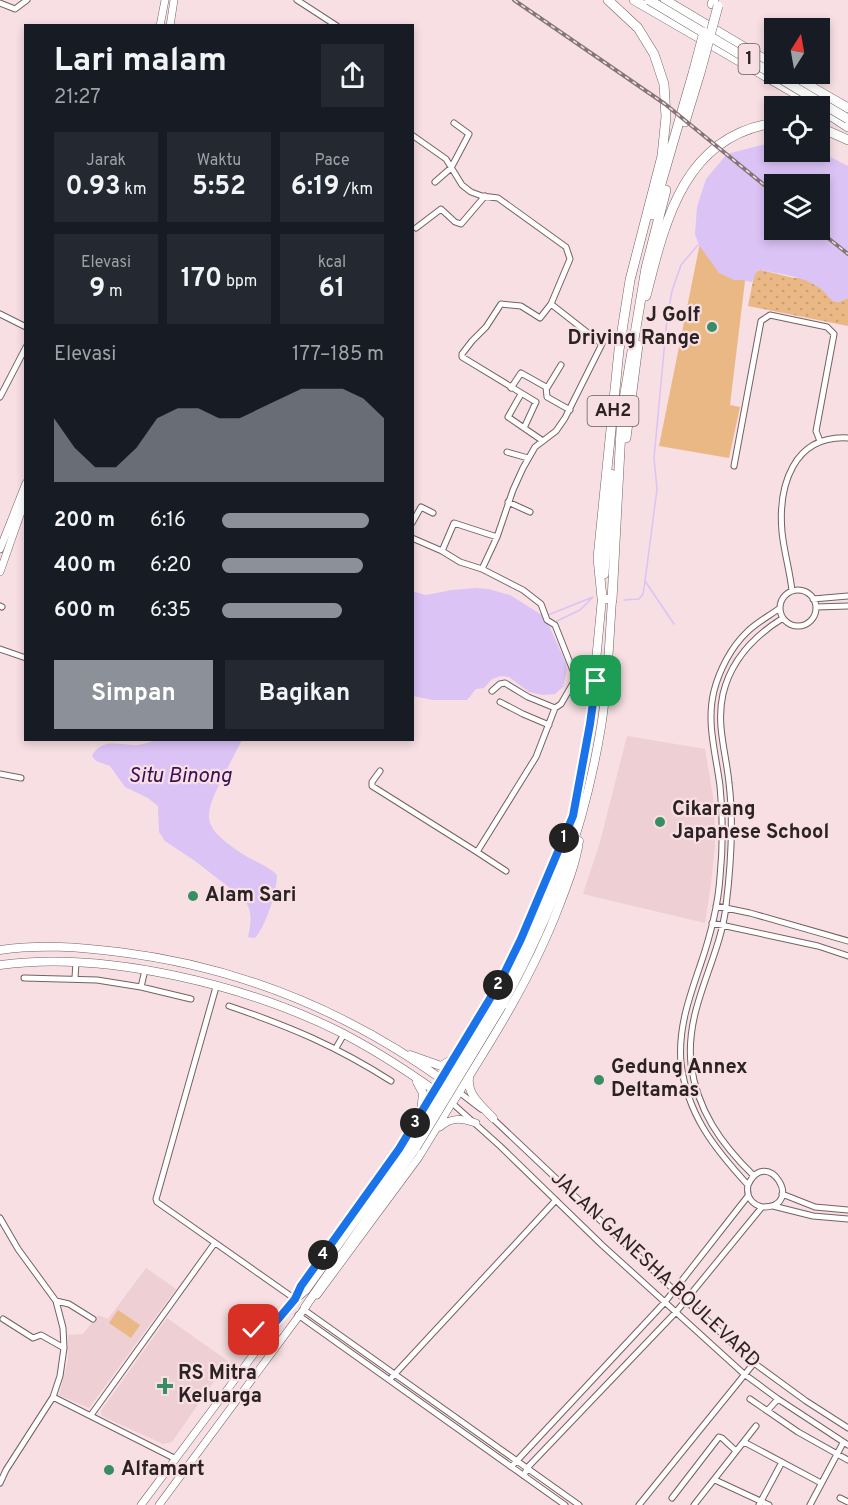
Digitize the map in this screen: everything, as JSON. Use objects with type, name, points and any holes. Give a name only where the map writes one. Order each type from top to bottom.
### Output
[{"type":"highway","points":[[608,0],[645,37],[658,62],[664,84],[666,117],[662,156],[646,227]]},
{"type":"highway","name":"1","points":[[634,0],[799,96]]},
{"type":"highway","name":"1","points":[[649,0],[848,117]]},
{"type":"highway","name":"1","points":[[658,0],[764,63]]},
{"type":"highway","name":"1","points":[[665,0],[764,59]]},
{"type":"highway","points":[[676,0],[764,52]]},
{"type":"highway","points":[[646,227],[697,72],[716,3]]},
{"type":"highway","name":"AH2","points":[[607,599],[614,557],[622,411],[630,354],[646,268],[697,72]]},
{"type":"highway","name":"1","points":[[796,84],[848,117]]},
{"type":"highway","points":[[807,84],[848,108]]},
{"type":"highway","points":[[813,84],[824,93]]},
{"type":"highway","name":"1","points":[[830,115],[848,127]]},
{"type":"highway","points":[[614,557],[620,542],[626,439],[646,295],[673,208],[688,176],[711,150],[744,130],[764,125]]},
{"type":"highway","points":[[830,132],[848,140]]},
{"type":"highway","name":"AH2","points":[[607,599],[598,558],[606,464],[630,280],[646,227]]},
{"type":"main road","name":"AH2","points":[[442,1079],[500,982],[577,817],[601,726],[607,599]]},
{"type":"main road","name":"AH2","points":[[459,1092],[510,1010],[554,920],[577,854],[577,817]]},
{"type":"main road","points":[[302,1310],[413,1146],[539,936],[555,899],[577,817]]},
{"type":"main road","points":[[0,950],[43,946],[94,949],[170,960],[222,972],[320,1008],[367,1031],[459,1092],[452,1103],[344,1034],[246,995],[145,970],[76,962],[25,961],[0,965]]},
{"type":"main road","points":[[246,995],[250,981]]},
{"type":"main road","points":[[400,1052],[441,1066],[447,1064],[458,1053]]},
{"type":"main road","points":[[412,1076],[423,1093],[421,1113]]},
{"type":"main road","points":[[469,1076],[468,1085],[473,1096],[493,1118]]},
{"type":"main road","points":[[435,1091],[442,1079]]},
{"type":"main road","points":[[295,1299],[306,1290],[413,1146]]},
{"type":"street","points":[[0,3],[15,9],[27,0]]},
{"type":"street","points":[[160,24],[165,0]]},
{"type":"street","points":[[170,24],[174,0]]},
{"type":"street","points":[[297,0],[335,24]]},
{"type":"street","points":[[435,182],[451,168],[469,134],[453,123]]},
{"type":"street","points":[[414,136],[446,159],[462,185],[474,194],[498,198],[566,247],[570,259],[552,304],[540,318],[521,306],[501,304],[486,327],[462,354],[462,357],[537,403],[524,428]]},
{"type":"street","points":[[416,228],[441,209],[455,222],[461,224],[485,196]]},
{"type":"street","points":[[482,569],[528,458],[535,447],[556,431],[570,410],[602,344],[552,304]]},
{"type":"street","points":[[0,314],[24,326]]},
{"type":"street","points":[[734,466],[761,321],[770,315],[827,327],[834,334],[816,431],[820,441]]},
{"type":"street","points":[[0,397],[24,351]]},
{"type":"street","points":[[561,365],[547,388],[546,397],[570,410]]},
{"type":"street","points":[[511,388],[520,373],[547,388]]},
{"type":"street","points":[[521,394],[508,416],[543,441]]},
{"type":"street","points":[[792,591],[782,531],[788,476],[806,450],[820,441],[834,437],[848,438]]},
{"type":"street","points":[[507,452],[528,458]]},
{"type":"street","points":[[0,549],[24,488]]},
{"type":"street","points":[[508,502],[530,512]]},
{"type":"street","points":[[414,519],[421,507],[432,513]]},
{"type":"street","points":[[0,572],[24,509]]},
{"type":"street","points":[[442,551],[454,524],[497,537]]},
{"type":"street","points":[[414,539],[460,562],[482,569],[532,596],[541,604],[548,620],[555,625],[576,675],[575,683],[561,704],[555,708],[536,757],[477,852]]},
{"type":"street","points":[[792,591],[806,592],[813,599],[816,608],[813,618],[804,625],[793,625],[783,618],[780,608],[783,598],[792,591]]},
{"type":"street","points":[[813,599],[848,596]]},
{"type":"street","points":[[816,608],[848,606]]},
{"type":"street","points":[[748,1185],[710,1141],[696,1117],[686,1088],[681,1063],[681,1040],[684,1016],[716,906],[723,843],[719,783],[711,729],[714,691],[721,670],[733,649],[747,632],[780,608]]},
{"type":"street","points":[[754,1176],[732,1155],[709,1121],[695,1085],[691,1062],[693,1017],[726,908],[732,844],[729,781],[720,730],[723,692],[730,673],[746,648],[769,627],[783,618]]},
{"type":"street","points":[[0,649],[24,657]]},
{"type":"street","points":[[492,691],[505,683],[528,697],[555,708]]},
{"type":"street","points":[[500,702],[549,725]]},
{"type":"street","points":[[380,771],[372,782],[372,786],[506,870]]},
{"type":"street","points":[[0,774],[21,778]]},
{"type":"street","points":[[716,906],[770,918],[848,941]]},
{"type":"street","points":[[712,922],[818,946],[848,956]]},
{"type":"street","points":[[75,978],[76,962]]},
{"type":"street","points":[[141,987],[145,970]]},
{"type":"street","points":[[24,978],[75,978],[141,987],[191,999]]},
{"type":"street","points":[[216,987],[156,1199],[157,1203],[295,1299]]},
{"type":"street","points":[[229,1006],[285,1025],[336,1048],[391,1081]]},
{"type":"street","points":[[285,1025],[290,1011]]},
{"type":"street","points":[[336,1048],[344,1034]]},
{"type":"street","points":[[141,1505],[274,1324],[295,1299],[301,1286],[399,1149],[435,1091]]},
{"type":"street","name":"JALAN GANESHA BOULEVARD","points":[[459,1092],[493,1118],[754,1363],[848,1428]]},
{"type":"street","points":[[159,1505],[302,1310],[316,1297],[402,1181],[452,1103]]},
{"type":"street","name":"JALAN GANESHA BOULEVARD","points":[[452,1103],[744,1374],[845,1444]]},
{"type":"street","points":[[435,1132],[446,1121],[453,1119],[476,1123]]},
{"type":"street","points":[[511,1467],[515,1460],[665,1302],[748,1196],[748,1185],[754,1176],[764,1172],[775,1175],[782,1183],[782,1194],[773,1206]]},
{"type":"street","points":[[782,1194],[815,1208],[848,1210]]},
{"type":"street","points":[[748,1196],[755,1204],[762,1207],[773,1206],[813,1216],[848,1219]]},
{"type":"street","points":[[390,1381],[556,1200]]},
{"type":"street","points":[[524,1476],[527,1468],[676,1312],[762,1207]]},
{"type":"street","points":[[0,1218],[18,1250],[56,1301],[63,1328],[64,1348],[60,1376],[53,1397],[0,1483]]},
{"type":"street","points":[[91,1415],[214,1244]]},
{"type":"street","points":[[56,1301],[69,1304],[93,1319]]},
{"type":"street","points":[[302,1310],[579,1505]]},
{"type":"street","points":[[302,1310],[390,1381],[565,1505]]},
{"type":"street","points":[[3,1319],[33,1338],[40,1335],[64,1348]]},
{"type":"street","points":[[254,1330],[274,1324]]},
{"type":"street","points":[[639,1505],[754,1363]]},
{"type":"street","points":[[53,1397],[176,1459]]},
{"type":"street","points":[[750,1399],[798,1432],[848,1460]]},
{"type":"street","points":[[768,1412],[778,1399]]},
{"type":"street","points":[[694,1505],[756,1426]]},
{"type":"street","points":[[672,1498],[718,1437],[736,1451]]},
{"type":"street","points":[[744,1442],[821,1483]]},
{"type":"street","points":[[810,1505],[837,1454],[845,1444]]},
{"type":"street","points":[[760,1503],[782,1462]]},
{"type":"street","points":[[715,1479],[760,1503],[769,1505]]},
{"type":"street","points":[[840,1498],[848,1502]]},
{"type":"shaded area","name":"J Golf Driving Range","points":[[701,238],[749,248],[730,405],[740,407],[729,458],[659,446]]},
{"type":"shaded area","points":[[757,271],[794,278],[802,277],[822,289],[833,301],[839,302],[848,298],[848,326],[748,306],[754,276]]},
{"type":"shaded area","name":"Cikarang Japanese School","points":[[627,736],[705,749],[714,802],[715,845],[705,923],[583,894],[600,842]]},
{"type":"shaded area","points":[[146,1268],[176,1289],[89,1408],[59,1395],[68,1360],[68,1335],[83,1334],[98,1315],[108,1319]]},
{"type":"shaded area","points":[[118,1310],[140,1325],[131,1338],[109,1323]]},
{"type":"shaded area","name":"RS Mitra Keluarga","points":[[167,1318],[228,1361],[172,1442],[163,1444],[102,1416],[101,1411]]},
{"type":"water","points":[[764,145],[764,162],[830,162],[830,157],[848,166],[848,298],[839,302],[833,301],[813,284],[777,273],[757,271],[752,282],[734,280],[719,273],[699,245],[695,234],[697,207],[706,179],[727,154]]},
{"type":"water","points":[[488,589],[510,595],[545,617],[566,663],[567,670],[563,687],[555,694],[543,695],[529,692],[509,677],[501,676],[492,679],[484,688],[476,689],[467,700],[433,700],[414,696],[414,592],[426,595],[452,590]]},
{"type":"water","name":"Situ Binong","points":[[153,741],[242,741],[215,794],[209,814],[210,822],[220,837],[277,875],[270,908],[255,938],[248,937],[250,913],[244,899],[165,841],[159,832],[158,806],[148,798],[125,787],[110,766],[96,761],[92,756],[104,745],[138,745]]},
{"type":"waterway","points":[[674,624],[645,581],[657,489],[654,458],[667,319],[672,291],[681,265],[698,245]]},
{"type":"waterway","points":[[624,600],[639,599],[643,594],[645,581]]},
{"type":"waterway","points":[[548,615],[593,597]]},
{"type":"waterway","points":[[557,621],[580,610],[592,598]]},
{"type":"railway","points":[[514,0],[665,104],[764,185]]},
{"type":"railway","points":[[830,240],[848,254]]},
{"type":"place","name":"J Golf Driving Range","points":[[712,327]]},
{"type":"place","name":"Cikarang Japanese School","points":[[660,822]]},
{"type":"place","name":"Alam Sari","points":[[193,896]]},
{"type":"place","name":"Gedung Annex Deltamas","points":[[599,1080]]},
{"type":"place","name":"RS Mitra Keluarga","points":[[165,1386]]},
{"type":"place","name":"Alfamart","points":[[109,1470]]},
{"type":"route","points":[[254,1330],[274,1324],[295,1299],[301,1286],[399,1149],[500,982],[542,893],[573,816],[596,681]]}]
